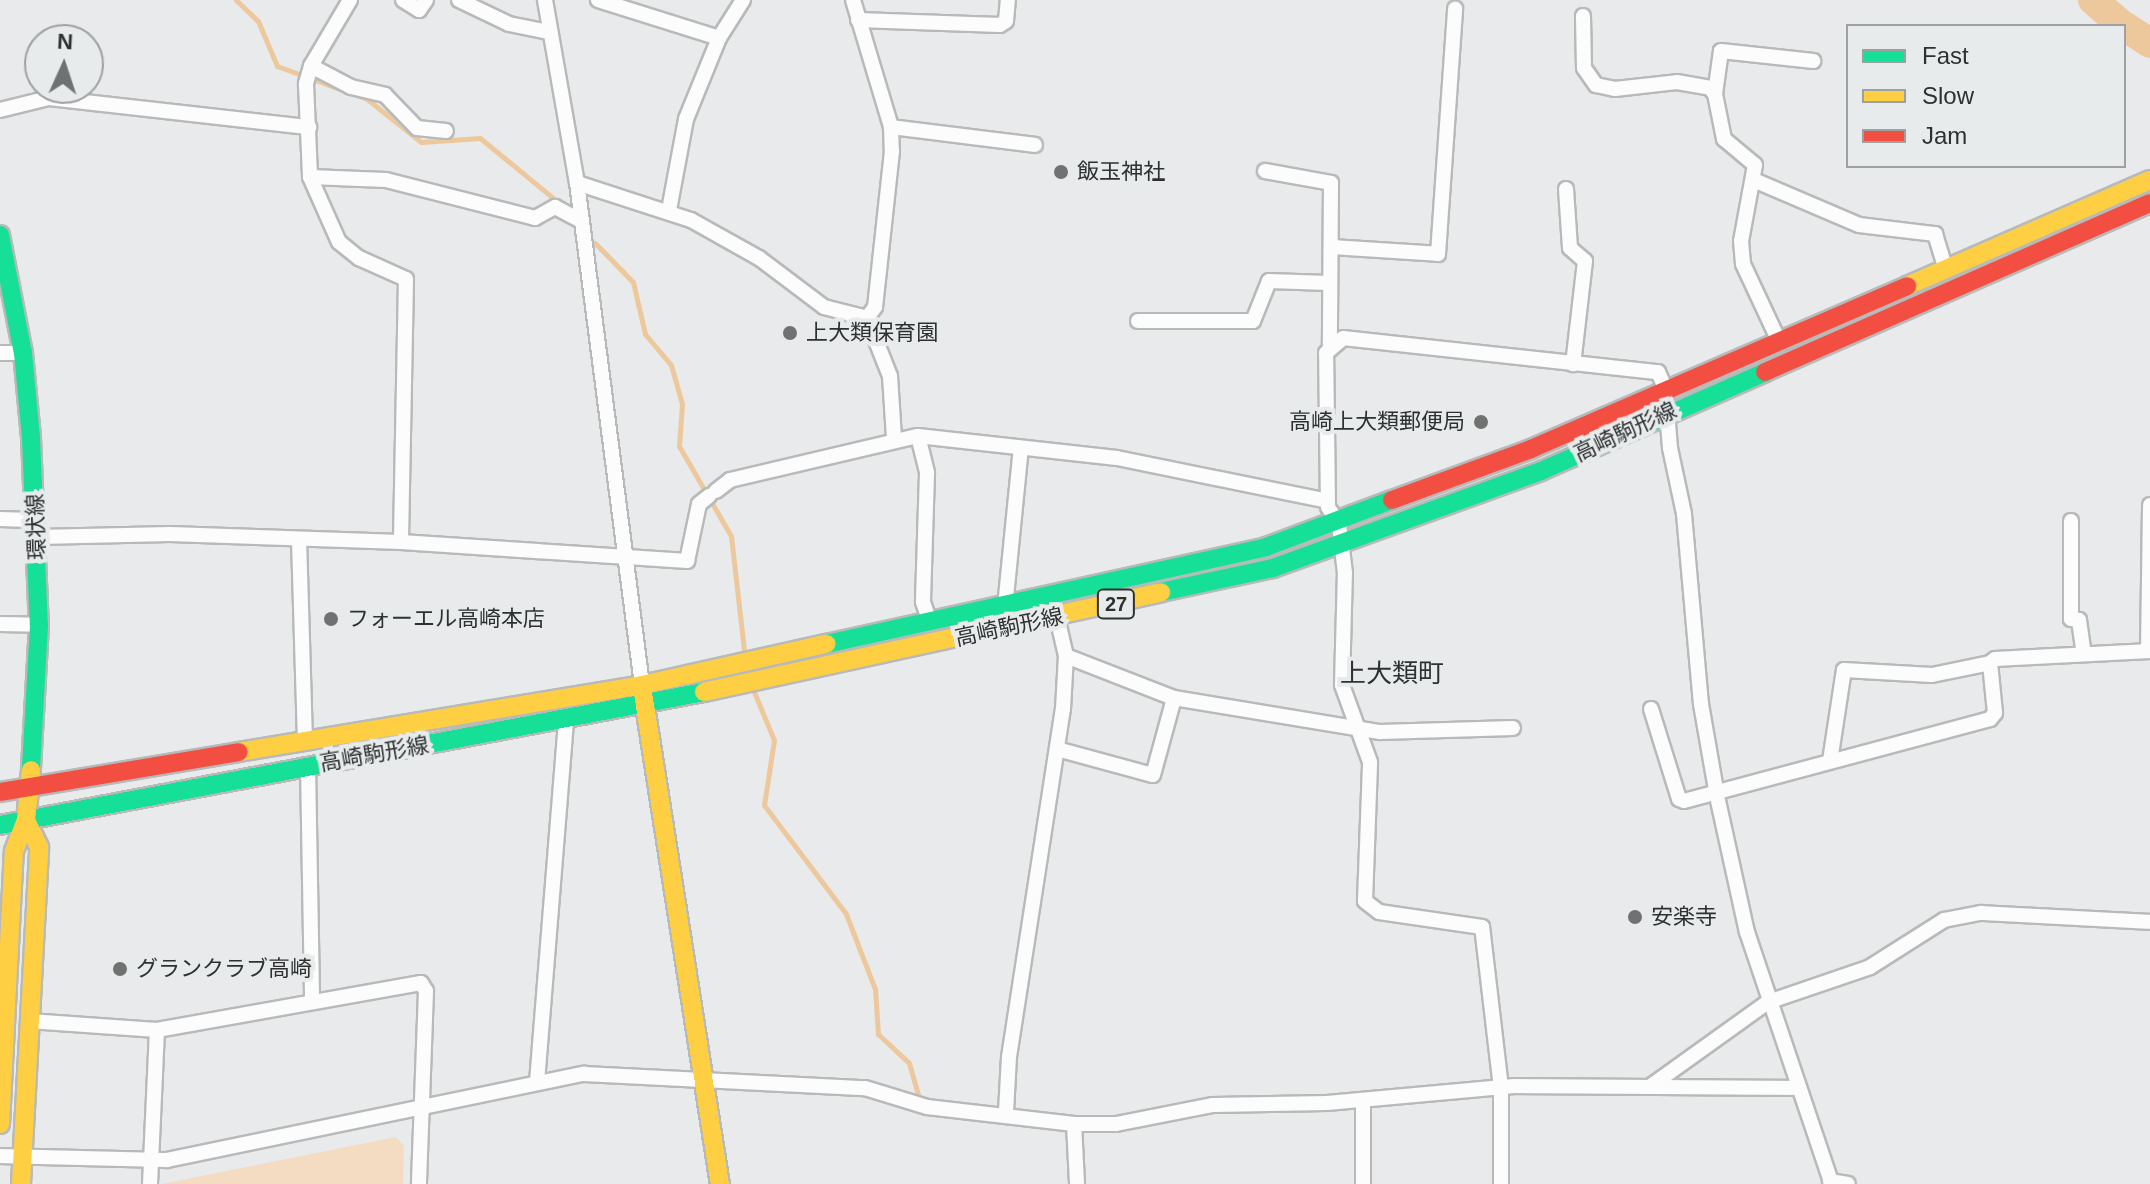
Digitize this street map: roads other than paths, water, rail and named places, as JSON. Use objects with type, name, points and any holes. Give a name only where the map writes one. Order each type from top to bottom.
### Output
[{"type":"main road","name":"高崎駒形線","points":[[0,792],[642,685],[1177,571],[1339,524],[1488,468],[1945,266],[2150,180]]},
{"type":"main road","name":"高崎駒形線","points":[[0,825],[644,705],[1273,568],[1468,501],[2150,203]]},
{"type":"main road","name":"環状線","points":[[0,235],[23,353],[38,528],[39,625],[30,787],[26,820],[14,851],[0,1124]]},
{"type":"main road","points":[[642,685],[720,1184]]},
{"type":"main road","name":"環状線","points":[[21,1184],[39,847],[26,820]]},
{"type":"street","points":[[350,0],[311,66],[310,177],[339,242],[359,258],[406,279],[401,542]]},
{"type":"street","points":[[403,0],[419,10],[426,0]]},
{"type":"street","points":[[459,0],[509,24],[549,32]]},
{"type":"street","points":[[545,0],[577,183],[623,559],[642,685]]},
{"type":"street","points":[[598,0],[719,38]]},
{"type":"street","points":[[669,210],[686,119],[719,38],[743,0]]},
{"type":"street","points":[[853,0],[891,127],[885,232],[875,307],[867,318]]},
{"type":"street","points":[[858,20],[1000,25],[1006,21],[1008,0]]},
{"type":"street","points":[[1331,247],[1438,254],[1455,9]]},
{"type":"street","points":[[1583,16],[1584,68],[1596,85],[1615,89],[1677,82],[1710,88],[1715,94]]},
{"type":"street","points":[[1778,339],[1743,264],[1741,241],[1756,181],[1755,165],[1724,139],[1715,94],[1721,51],[1813,61]]},
{"type":"street","points":[[311,66],[351,87],[385,95],[417,128],[446,131]]},
{"type":"street","points":[[0,110],[49,98],[309,127]]},
{"type":"street","points":[[891,127],[1035,145]]},
{"type":"street","points":[[1265,171],[1331,183],[1328,501],[1339,524],[1339,546],[1345,573],[1342,685],[1353,725],[1370,762],[1363,883],[1367,908],[1482,927],[1501,1088],[1501,1184]]},
{"type":"street","points":[[310,177],[386,180],[535,218],[555,207],[581,221]]},
{"type":"street","points":[[1756,181],[1859,225],[1935,234],[1945,266]]},
{"type":"street","points":[[577,183],[669,210],[759,258],[824,307],[867,318]]},
{"type":"street","points":[[1566,189],[1570,248],[1585,261],[1573,364]]},
{"type":"street","points":[[1138,321],[1253,321],[1269,281],[1329,283]]},
{"type":"street","points":[[867,318],[890,376],[894,438]]},
{"type":"street","points":[[1330,345],[1353,339],[1658,372],[1665,388],[1666,413],[1684,514],[1701,704],[1717,796],[1768,1002],[1831,1182],[1848,1184]]},
{"type":"street","points":[[0,353],[23,353]]},
{"type":"street","points":[[0,519],[38,528],[401,542],[687,561],[699,504],[730,480],[894,438],[918,436],[1117,458],[1328,501]]},
{"type":"street","points":[[918,436],[927,473],[923,602],[930,622]]},
{"type":"street","points":[[1005,607],[1021,448]]},
{"type":"street","points":[[1830,761],[1844,670],[1932,675],[1990,663],[2149,651],[2150,505]]},
{"type":"street","points":[[2071,521],[2071,619],[2079,620],[2084,654]]},
{"type":"street","points":[[299,539],[305,739]]},
{"type":"street","points":[[1006,1112],[1009,1057],[1057,749],[1066,656],[1057,617]]},
{"type":"street","points":[[0,624],[39,625]]},
{"type":"street","points":[[1066,656],[1174,698],[1278,718],[1353,725],[1380,732],[1513,728]]},
{"type":"street","points":[[1651,709],[1679,799],[1717,796],[1830,761],[1990,719],[1995,713],[1990,663]]},
{"type":"street","points":[[1057,749],[1153,775],[1174,698]]},
{"type":"street","points":[[537,1082],[566,719]]},
{"type":"street","points":[[308,766],[312,999]]},
{"type":"street","points":[[1651,1085],[1768,1002],[1870,967],[1929,927],[1961,914],[2150,922]]},
{"type":"street","points":[[29,1021],[157,1030],[312,999],[421,983],[426,991],[419,1184]]},
{"type":"street","points":[[150,1184],[157,1030]]},
{"type":"street","points":[[0,1156],[152,1160],[421,1110],[584,1074],[865,1088],[927,1107],[1006,1112],[1074,1124],[1116,1124],[1213,1105],[1363,1100],[1501,1088],[1651,1085],[1798,1088]]},
{"type":"street","points":[[1363,1100],[1363,1184]]},
{"type":"street","points":[[1074,1124],[1077,1184]]},
{"type":"waterway","points":[[236,0],[258,21],[277,66],[367,99],[421,142],[480,138],[553,198]]},
{"type":"waterway","points":[[2093,0],[2121,24]]},
{"type":"waterway","points":[[2126,27],[2150,43]]},
{"type":"waterway","points":[[595,243],[633,282],[645,334],[671,365],[682,404],[679,446],[731,536],[745,658]]},
{"type":"waterway","points":[[752,687],[774,740],[764,805],[846,914],[875,989],[878,1034],[909,1063],[918,1095]]},
{"type":"place","name":"飯玉神社","points":[[1061,172]]},
{"type":"place","name":"上大類保育園","points":[[790,333]]},
{"type":"place","name":"高崎上大類郵便局","points":[[1481,422]]},
{"type":"place","name":"フォーエル高崎本店","points":[[331,619]]},
{"type":"place","name":"安楽寺","points":[[1635,917]]},
{"type":"place","name":"グランクラブ高崎","points":[[120,969]]},
{"type":"district","name":"上大類町","points":[[1392,674]]}]
